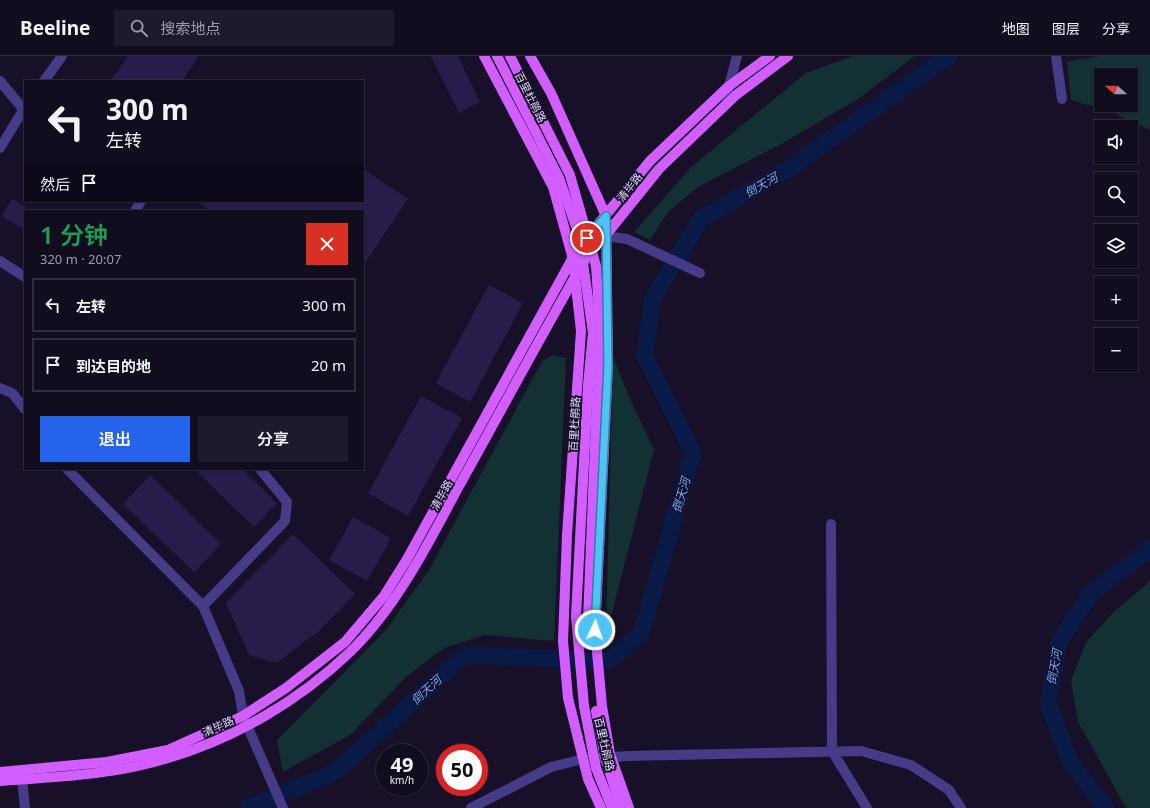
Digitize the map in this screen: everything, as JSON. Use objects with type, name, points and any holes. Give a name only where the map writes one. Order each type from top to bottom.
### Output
[{"type":"main road","points":[[484,56],[553,187],[573,259],[581,331],[567,535],[563,641],[568,695],[588,779],[601,808]]},
{"type":"main road","name":"百里杜鹃路","points":[[497,56],[559,178],[579,235],[587,286],[593,333],[588,385],[576,616],[584,706],[596,768],[612,808]]},
{"type":"main road","name":"百里杜鹃路","points":[[510,56],[570,175],[596,266],[601,340],[588,620],[596,711],[621,808]]},
{"type":"main road","points":[[530,56],[551,93],[606,216],[605,236],[608,366],[595,630],[608,757],[629,808]]},
{"type":"main road","points":[[0,772],[107,762],[168,750],[243,716],[286,688],[339,647],[357,630],[384,596],[406,561],[577,250],[650,161],[729,86],[770,56]]},
{"type":"main road","name":"清毕路","points":[[0,780],[99,773],[160,760],[201,746],[247,726],[300,694],[349,652],[382,615],[431,537],[587,256],[605,236],[658,169],[727,103],[788,56]]},
{"type":"street","points":[[45,80],[62,56]]},
{"type":"street","points":[[727,103],[729,86],[737,56]]},
{"type":"street","points":[[1056,56],[1062,99]]},
{"type":"street","points":[[0,81],[24,108],[0,148]]},
{"type":"street","points":[[605,236],[627,239],[700,273]]},
{"type":"street","points":[[0,261],[24,276]]},
{"type":"street","points":[[0,388],[12,393],[24,407]]},
{"type":"street","points":[[68,470],[203,606],[238,691],[243,716],[283,808]]},
{"type":"street","points":[[203,606],[285,521],[287,502],[261,470]]},
{"type":"street","points":[[831,524],[832,751],[867,808]]},
{"type":"street","points":[[471,808],[550,767],[583,759],[608,757],[861,751],[911,765],[949,790],[961,808]]},
{"type":"street","points":[[22,779],[25,808]]},
{"type":"green space","points":[[853,56],[915,56],[858,99],[783,143],[698,187],[668,212],[650,240],[634,232],[691,167],[806,73]]},
{"type":"green space","points":[[1099,56],[1150,56],[1150,130],[1138,124],[1138,120],[1129,120],[1112,112],[1138,112],[1138,68],[1094,68],[1094,107],[1071,100],[1067,62]]},
{"type":"green space","points":[[552,355],[566,358],[554,641],[485,635],[444,648],[406,677],[350,735],[283,772],[277,740],[385,631],[429,570],[542,361]]},
{"type":"green space","points":[[613,356],[628,395],[654,449],[612,613],[606,629]]},
{"type":"green space","points":[[1150,581],[1150,808],[1126,808],[1078,722],[1071,681],[1086,642],[1115,611]]},
{"type":"building","points":[[128,56],[199,56],[183,80],[112,80]]},
{"type":"building","points":[[431,56],[458,56],[480,102],[459,113]]},
{"type":"building","points":[[364,170],[408,199],[364,265],[364,210],[210,210],[198,202],[364,202]]},
{"type":"building","points":[[12,199],[25,206],[24,229],[2,216]]},
{"type":"building","points":[[489,285],[523,303],[470,402],[436,383]]},
{"type":"building","points":[[421,396],[462,418],[408,516],[368,493]]},
{"type":"building","points":[[195,470],[243,470],[277,503],[254,527]]},
{"type":"building","points":[[150,475],[221,544],[194,572],[123,504]]},
{"type":"building","points":[[353,517],[391,538],[367,581],[329,560]]},
{"type":"building","points":[[293,534],[355,594],[320,630],[276,663],[249,655],[226,603]]},
{"type":"waterway","name":"倒天河","points":[[248,808],[335,772],[465,655],[608,661],[641,634],[693,453],[645,356],[652,300],[701,219],[788,169],[949,56]]},
{"type":"waterway","name":"倒天河","points":[[1106,808],[1070,762],[1048,702],[1059,642],[1090,594],[1150,548]]},
{"type":"route","points":[[587,238],[606,216],[605,236],[608,366],[595,630]]}]
